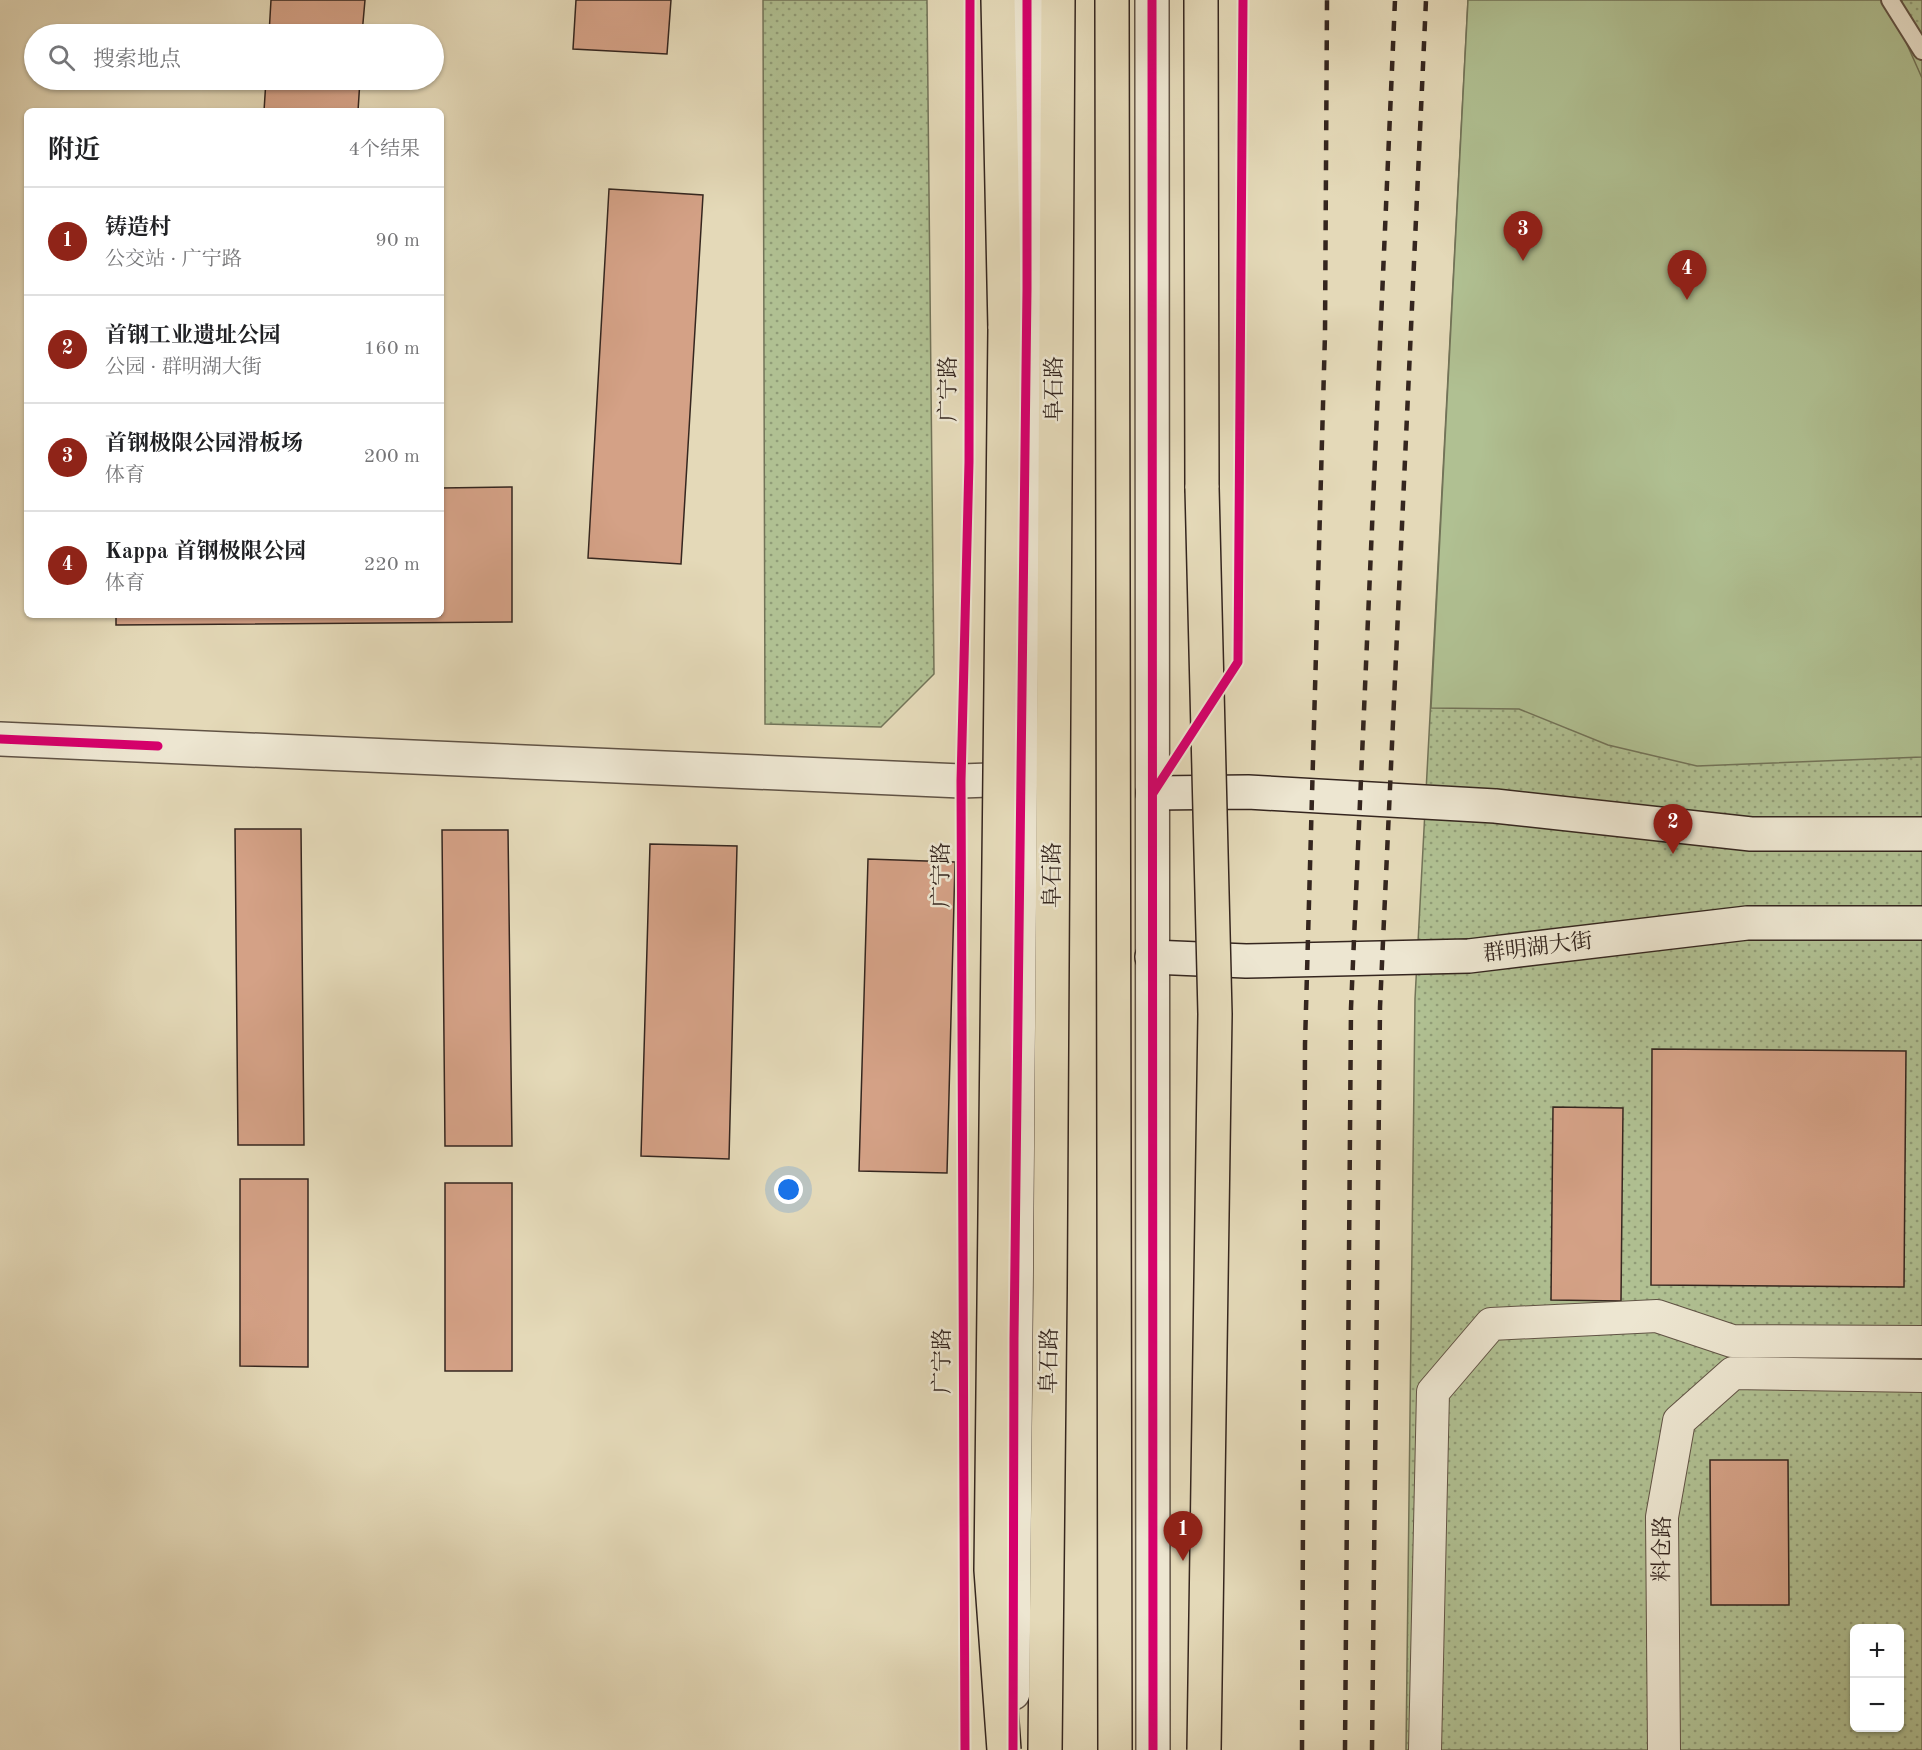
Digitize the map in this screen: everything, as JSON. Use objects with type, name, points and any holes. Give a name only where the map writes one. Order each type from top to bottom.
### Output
[{"type":"highway","points":[[998,0],[1005,329],[991,1570],[1004,1750]]},
{"type":"highway","name":"阜石路","points":[[1046,1750],[1058,0]]},
{"type":"highway","points":[[1112,0],[1115,1750]]},
{"type":"highway","points":[[1201,0],[1202,488],[1215,1014],[1204,1750]]},
{"type":"street","points":[[1013,1750],[1014,1338],[1027,289],[1027,0]]},
{"type":"street","points":[[1152,0],[1153,1750]]},
{"type":"street","points":[[0,739],[949,781],[1020,779]]},
{"type":"street","points":[[1153,793],[1248,792],[1495,806],[1751,834],[1922,834]]},
{"type":"street","name":"群明湖大街","points":[[1152,957],[1246,961],[1470,956],[1747,923],[1922,923]]},
{"type":"street","points":[[1425,1750],[1433,1392],[1491,1324],[1658,1316],[1732,1341],[1922,1342]]},
{"type":"street","name":"料仓路","points":[[1664,1750],[1662,1517],[1679,1421],[1733,1373],[1922,1376]]},
{"type":"lane","points":[[1890,0],[1922,51]]},
{"type":"green space","points":[[763,0],[927,0],[934,674],[881,727],[765,724]]},
{"type":"green space","points":[[1468,0],[1922,0],[1922,1750],[1406,1750],[1415,999]]},
{"type":"green space","points":[[1468,0],[1902,0],[1902,33],[1922,78],[1922,757],[1697,766],[1608,745],[1519,709],[1431,708]]},
{"type":"building","points":[[271,0],[365,0],[363,24],[270,24]]},
{"type":"building","points":[[576,0],[671,0],[667,54],[573,49]]},
{"type":"building","points":[[265,90],[359,90],[358,108],[264,108]]},
{"type":"building","points":[[609,189],[703,195],[681,564],[588,558]]},
{"type":"building","points":[[512,487],[512,622],[116,625],[116,618],[444,618],[444,488]]},
{"type":"building","points":[[235,829],[301,829],[304,1145],[238,1145]]},
{"type":"building","points":[[442,830],[508,830],[512,1146],[445,1146]]},
{"type":"building","points":[[650,844],[737,846],[729,1159],[641,1156]]},
{"type":"building","points":[[868,859],[955,862],[947,1173],[859,1171]]},
{"type":"building","points":[[1652,1049],[1906,1051],[1904,1287],[1651,1285]]},
{"type":"building","points":[[1553,1107],[1623,1108],[1621,1301],[1551,1300]]},
{"type":"building","points":[[240,1179],[308,1179],[308,1367],[240,1366]]},
{"type":"building","points":[[445,1183],[512,1183],[512,1371],[445,1371]]},
{"type":"building","points":[[1710,1460],[1788,1460],[1789,1605],[1711,1605]]},
{"type":"railway","points":[[1302,1750],[1305,1044],[1325,334],[1327,0]]},
{"type":"railway","points":[[1345,1750],[1351,1008],[1395,0]]},
{"type":"railway","points":[[1372,1750],[1380,1007],[1426,0]]},
{"type":"cycle path","name":"广宁路","points":[[965,1750],[961,781],[969,462],[970,0]]},
{"type":"cycle path","points":[[1013,1750],[1014,1339],[1027,289],[1027,0]]},
{"type":"cycle path","points":[[1152,0],[1153,1750]]},
{"type":"cycle path","points":[[1153,793],[1238,662],[1243,0]]},
{"type":"cycle path","points":[[0,739],[158,746]]},
{"type":"place","name":"首钢极限公园滑板场","points":[[1523,261]]},
{"type":"place","name":"Kappa 首钢极限公园","points":[[1687,300]]},
{"type":"place","name":"首钢工业遗址公园","points":[[1673,854]]},
{"type":"place","name":"铸造村","points":[[1183,1561]]}]
